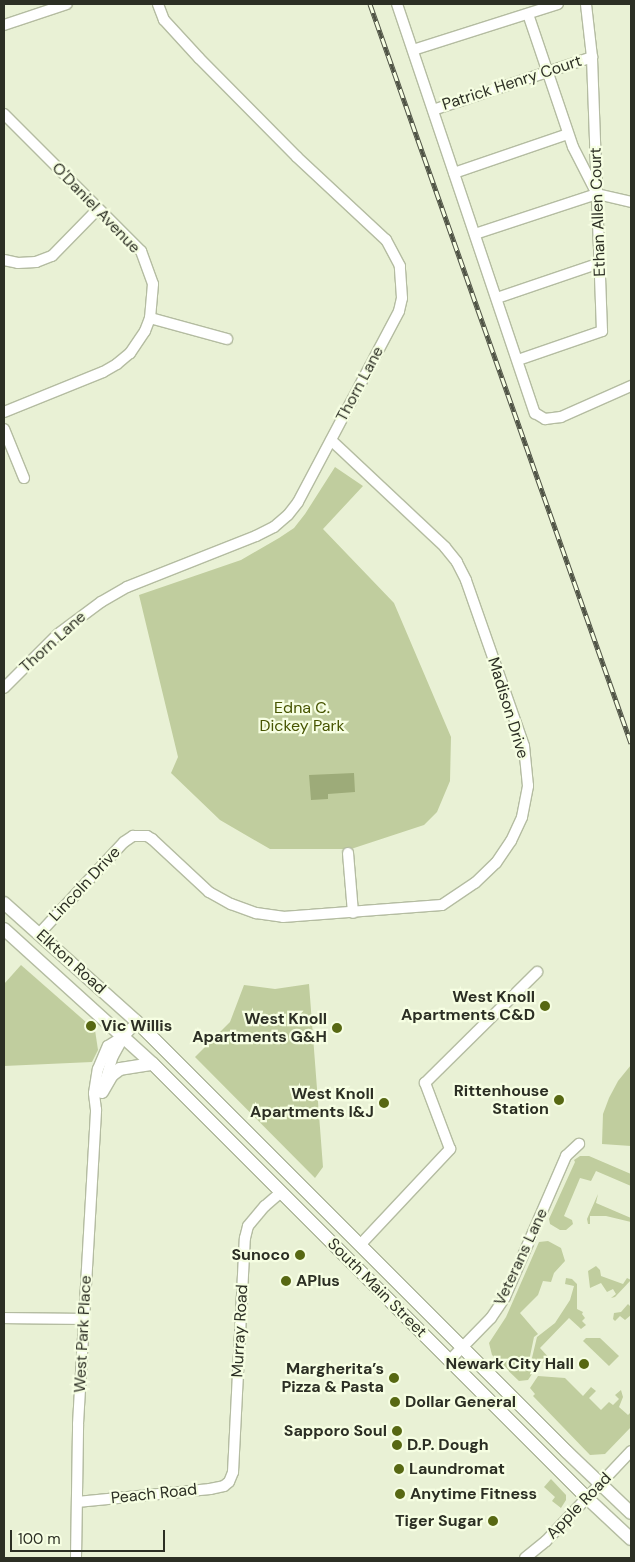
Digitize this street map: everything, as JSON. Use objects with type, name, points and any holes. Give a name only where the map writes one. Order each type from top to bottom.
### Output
[{"type":"main road","name":"Elkton Road","points":[[4,903],[137,1022]]},
{"type":"main road","name":"Elkton Road","points":[[4,928],[124,1036]]},
{"type":"main road","name":"South Main Street","points":[[137,1022],[631,1513]]},
{"type":"main road","name":"South Main Street","points":[[124,1036],[449,1361],[631,1539]]},
{"type":"main road","points":[[102,1092],[112,1075],[120,1069],[153,1064]]},
{"type":"main road","points":[[333,1243],[360,1245]]},
{"type":"main road","points":[[352,1262],[377,1262]]},
{"type":"street","points":[[4,25],[67,4]]},
{"type":"street","name":"Thorn Lane","points":[[4,688],[58,634],[101,602],[127,587],[274,527],[298,502],[399,311],[402,298],[400,266],[386,240],[297,156],[175,33],[164,20],[158,4]]},
{"type":"street","points":[[397,4],[536,413],[545,419],[560,417],[631,386]]},
{"type":"street","points":[[413,50],[558,4]]},
{"type":"street","name":"Ethan Allen Court","points":[[518,360],[602,331],[592,57],[586,4]]},
{"type":"street","points":[[528,14],[568,134],[597,194]]},
{"type":"street","name":"Patrick Henry Court","points":[[433,110],[592,57]]},
{"type":"street","name":"O'Daniel Avenue","points":[[4,114],[141,251],[153,284],[150,318],[138,342],[117,364],[103,372],[4,412]]},
{"type":"street","points":[[454,173],[568,134]]},
{"type":"street","points":[[475,234],[597,194],[631,202]]},
{"type":"street","points":[[4,260],[18,263],[36,262],[52,256],[98,209]]},
{"type":"street","points":[[496,298],[600,263]]},
{"type":"street","points":[[150,318],[227,339]]},
{"type":"street","points":[[4,429],[24,478]]},
{"type":"street","name":"Madison Drive","points":[[133,836],[147,836],[152,839],[209,892],[231,904],[256,913],[283,917],[442,905],[475,883],[496,863],[511,841],[522,817],[526,802],[527,768],[524,746],[466,580],[457,562],[445,547],[331,440]]},
{"type":"street","name":"Lincoln Drive","points":[[39,934],[124,842],[133,836]]},
{"type":"street","points":[[348,853],[353,913]]},
{"type":"street","points":[[360,1245],[450,1148],[425,1083],[537,972]]},
{"type":"street","name":"West Park Place","points":[[76,1558],[78,1424],[96,1110],[94,1092],[98,1069],[108,1046],[124,1036],[137,1022]]},
{"type":"street","name":"West Park Place","points":[[96,1110],[106,1071],[124,1036]]},
{"type":"street","name":"Veterans Lane","points":[[449,1361],[491,1318],[505,1297],[566,1156],[579,1144]]},
{"type":"street","name":"Murray Road","points":[[228,1482],[233,1472],[245,1238],[248,1226],[265,1206],[281,1192]]},
{"type":"street","points":[[4,1318],[83,1319]]},
{"type":"street","name":"Apple Road","points":[[525,1558],[543,1544],[631,1451]]},
{"type":"street","name":"Peach Road","points":[[77,1502],[210,1488],[224,1486],[228,1482]]},
{"type":"green space","name":"Edna C. Dickey Park","points":[[335,467],[363,486],[323,529],[394,603],[451,737],[450,781],[437,812],[424,825],[351,849],[270,849],[220,820],[171,773],[178,757],[139,595],[241,560],[279,538],[294,528]]},
{"type":"green space","points":[[21,965],[95,1030],[98,1050],[92,1062],[4,1066],[4,984]]},
{"type":"green space","points":[[309,984],[323,1167],[315,1178],[195,1057],[230,1022],[244,985],[275,989]]},
{"type":"green space","points":[[631,1065],[631,1146],[602,1144],[603,1114],[618,1081]]},
{"type":"green space","points":[[580,1156],[589,1156],[631,1174],[631,1186],[596,1171],[591,1181],[580,1178],[564,1216],[572,1220],[573,1224],[566,1230],[560,1230],[550,1224],[549,1219],[575,1162],[574,1160]]},
{"type":"green space","points":[[598,1194],[596,1203],[631,1218],[631,1222],[606,1216],[590,1216],[590,1224],[588,1224],[587,1219]]},
{"type":"green space","points":[[548,1241],[561,1248],[565,1261],[554,1273],[551,1282],[543,1281],[538,1295],[520,1313],[538,1334],[534,1337],[529,1361],[536,1368],[528,1380],[519,1381],[492,1355],[489,1343],[506,1317],[539,1242]]},
{"type":"green space","points":[[596,1266],[600,1270],[601,1276],[623,1284],[627,1278],[631,1280],[615,1297],[611,1298],[616,1294],[613,1289],[607,1292],[601,1283],[590,1288],[588,1271]]},
{"type":"green space","points":[[566,1278],[572,1279],[577,1284],[577,1309],[583,1312],[582,1314],[585,1318],[582,1321],[586,1325],[581,1329],[569,1318],[540,1348],[552,1361],[533,1364],[531,1362],[537,1337],[555,1323],[570,1300],[574,1286],[565,1284]]},
{"type":"green space","points":[[628,1304],[631,1307],[631,1315],[625,1320],[620,1316],[615,1321],[613,1319],[614,1313],[621,1312]]},
{"type":"green space","points":[[586,1338],[600,1338],[619,1356],[609,1366],[583,1341]]},
{"type":"green space","points":[[538,1376],[565,1378],[583,1396],[591,1387],[596,1391],[589,1398],[601,1410],[609,1402],[613,1405],[619,1399],[615,1395],[621,1390],[623,1397],[619,1407],[628,1415],[631,1412],[631,1427],[605,1454],[590,1455],[533,1396],[535,1394],[530,1388]]},
{"type":"green space","points":[[551,1479],[566,1495],[566,1500],[561,1508],[552,1501],[555,1497],[544,1487]]},
{"type":"shaded area","points":[[354,773],[355,792],[328,794],[328,799],[311,800],[309,775]]},
{"type":"railway","points":[[370,4],[631,743]]},
{"type":"place","name":"West Knoll Apartments C&D","points":[[545,1006]]},
{"type":"place","name":"Vic Willis","points":[[91,1026]]},
{"type":"place","name":"West Knoll Apartments G&H","points":[[337,1028]]},
{"type":"place","name":"Rittenhouse Station","points":[[559,1100]]},
{"type":"place","name":"West Knoll Apartments I&J","points":[[384,1103]]},
{"type":"place","name":"Sunoco","points":[[300,1255]]},
{"type":"place","name":"APlus","points":[[286,1281]]},
{"type":"place","name":"Newark City Hall","points":[[584,1364]]},
{"type":"place","name":"Margherita’s Pizza & Pasta","points":[[394,1378]]},
{"type":"place","name":"Dollar General","points":[[395,1402]]},
{"type":"place","name":"Sapporo Soul","points":[[397,1431]]},
{"type":"place","name":"D.P. Dough","points":[[397,1445]]},
{"type":"place","name":"Laundromat","points":[[399,1469]]},
{"type":"place","name":"Anytime Fitness","points":[[400,1494]]},
{"type":"place","name":"Tiger Sugar","points":[[493,1521]]}]
